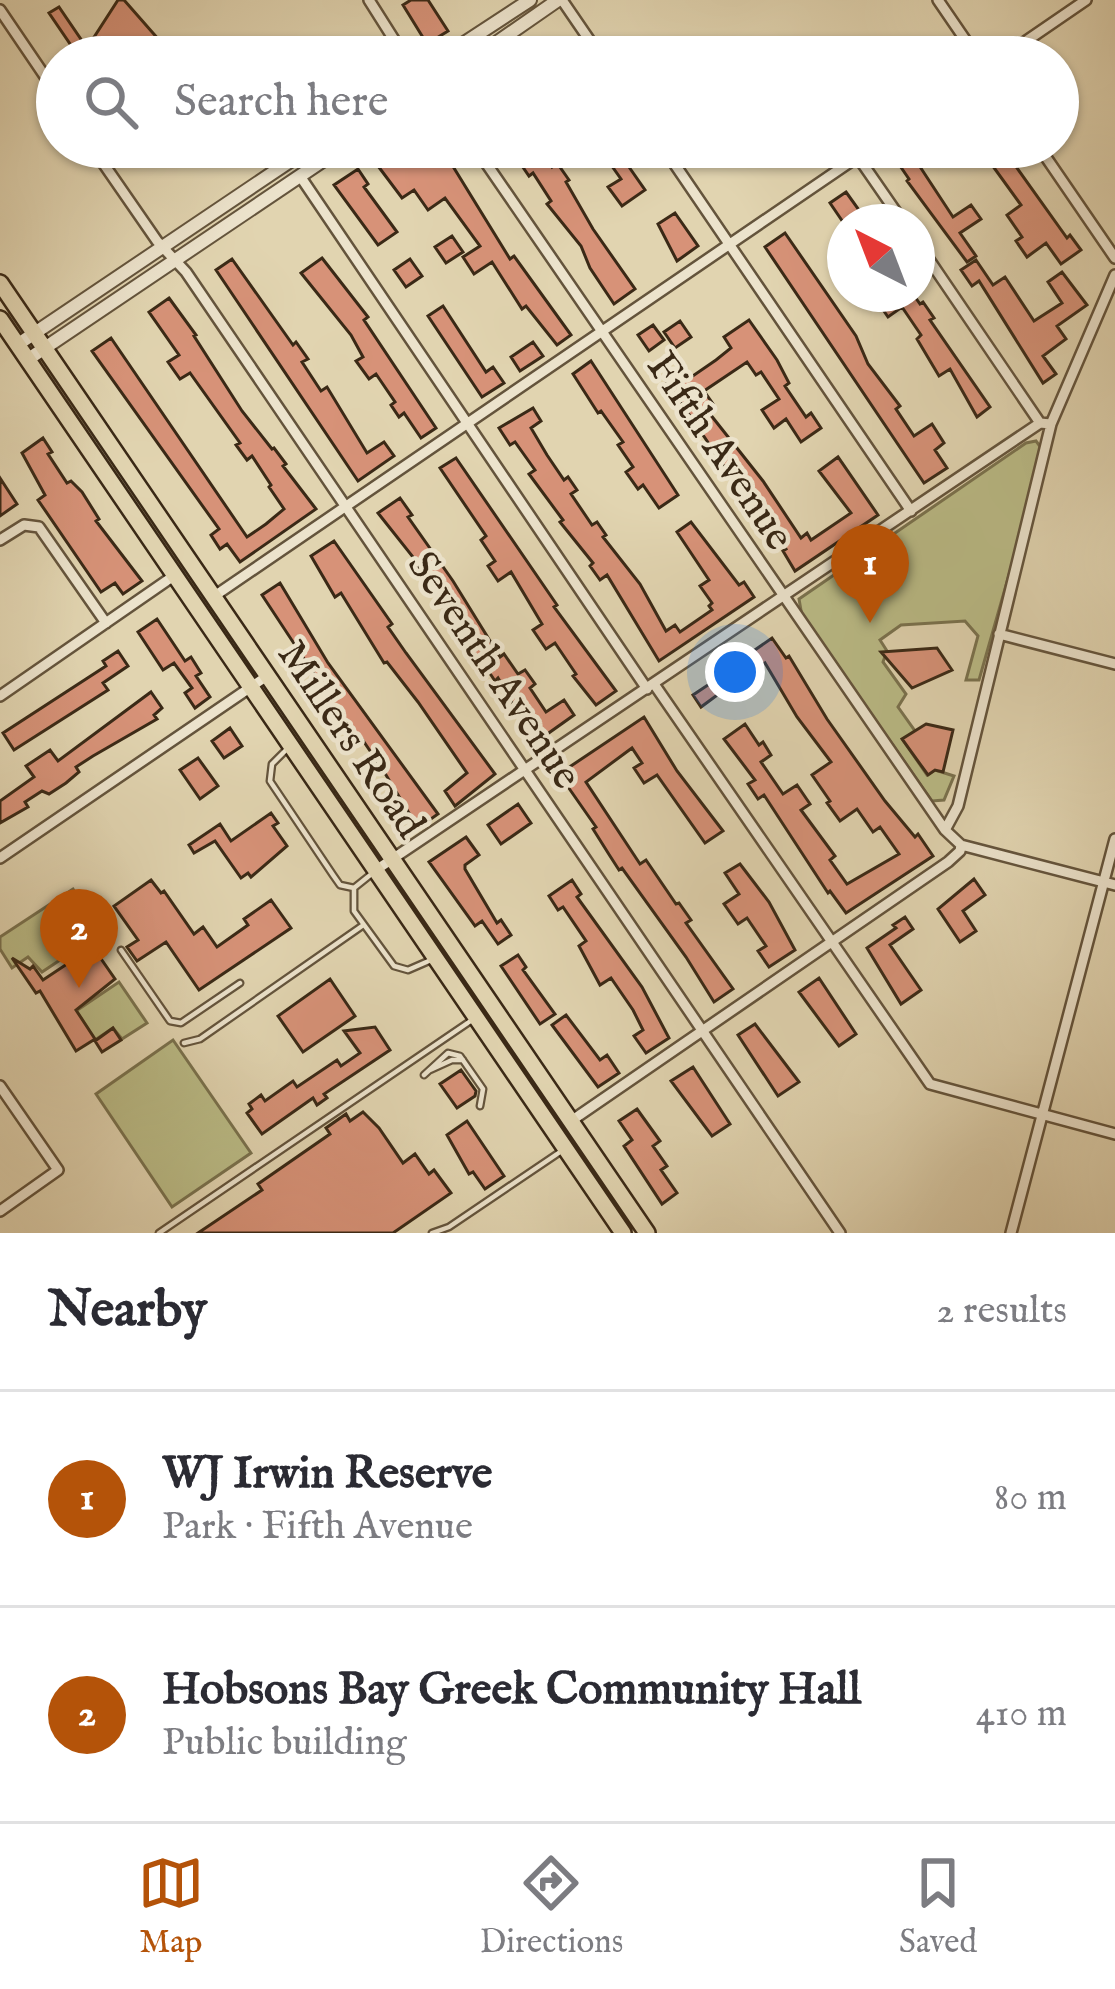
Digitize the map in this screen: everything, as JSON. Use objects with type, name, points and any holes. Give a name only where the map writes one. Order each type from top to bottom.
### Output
[{"type":"main road","name":"Millers Road","points":[[0,284],[646,1233]]},
{"type":"main road","name":"Millers Road","points":[[0,320],[566,1148],[611,1225],[623,1233]]},
{"type":"street","points":[[369,0],[394,36]]},
{"type":"street","points":[[475,36],[530,0]]},
{"type":"street","points":[[507,36],[560,0],[586,36]]},
{"type":"street","points":[[938,0],[963,36]]},
{"type":"street","points":[[1034,36],[1086,0]]},
{"type":"street","points":[[0,10],[36,63]]},
{"type":"street","name":"Seventh Avenue","points":[[106,168],[161,247],[177,261],[840,1233]]},
{"type":"street","points":[[17,345],[280,168]]},
{"type":"street","points":[[27,360],[312,168]]},
{"type":"street","name":"Fifth Avenue","points":[[489,168],[945,830],[961,844]]},
{"type":"street","points":[[678,168],[911,511]]},
{"type":"street","points":[[213,597],[842,168]]},
{"type":"street","points":[[866,168],[891,204]]},
{"type":"street","points":[[1053,168],[1115,258]]},
{"type":"street","points":[[300,176],[650,687],[930,1084],[1115,1134]]},
{"type":"street","points":[[935,267],[1045,423]]},
{"type":"street","points":[[945,830],[958,806],[1045,423],[1115,275]]},
{"type":"street","points":[[376,870],[1045,423]]},
{"type":"street","points":[[0,540],[24,525],[39,527],[106,623]]},
{"type":"street","points":[[0,696],[176,575]]},
{"type":"street","points":[[999,634],[1115,664]]},
{"type":"street","points":[[0,858],[267,676]]},
{"type":"street","points":[[1011,1233],[1109,884],[1115,839]]},
{"type":"street","points":[[571,1121],[948,862],[961,844],[1109,884]]},
{"type":"street","points":[[0,1086],[58,1170],[0,1211]]},
{"type":"lane","points":[[290,746],[272,764],[270,781],[340,885],[354,888]]},
{"type":"lane","points":[[376,870],[354,888],[352,906],[362,926],[394,966],[408,970],[436,958]]},
{"type":"lane","points":[[184,1043],[200,1039],[362,926]]},
{"type":"lane","points":[[121,950],[170,1021],[181,1022],[239,982]]},
{"type":"lane","points":[[159,1233],[477,1017]]},
{"type":"lane","points":[[427,1073],[448,1053],[463,1060],[483,1089],[480,1106]]},
{"type":"lane","points":[[432,1233],[449,1227],[566,1148]]},
{"type":"green space","points":[[1036,441],[1042,449],[1038,473],[979,680],[966,680],[978,636],[965,621],[901,625],[880,640],[887,651],[883,662],[906,694],[898,707],[915,731],[903,740],[927,775],[935,770],[954,776],[944,800],[932,801],[802,616],[799,599],[1026,443]]},
{"type":"green space","points":[[73,889],[102,932],[42,972],[28,957],[12,968],[0,949],[0,937]]},
{"type":"green space","points":[[119,982],[147,1023],[122,1039],[113,1028],[95,1040],[76,1011]]},
{"type":"green space","points":[[173,1040],[251,1153],[172,1207],[96,1094]]},
{"type":"building","points":[[118,0],[124,0],[156,36],[95,36]]},
{"type":"building","points":[[428,0],[448,31],[422,36],[403,5]]},
{"type":"building","points":[[59,7],[79,36],[65,36],[49,13]]},
{"type":"building","points":[[380,168],[454,168],[510,259],[514,256],[571,335],[557,345],[526,306],[522,309],[492,262],[474,274],[463,257],[480,246],[445,198],[428,210],[414,190],[402,198]]},
{"type":"building","points":[[524,168],[561,168],[593,229],[635,289],[614,304],[581,246],[547,204],[551,201],[533,173],[529,176]]},
{"type":"building","points":[[613,168],[630,168],[645,190],[622,206],[608,187],[621,179]]},
{"type":"building","points":[[901,168],[921,168],[953,217],[971,205],[981,219],[960,233],[976,256],[967,262],[935,219],[935,204],[924,204]]},
{"type":"building","points":[[994,168],[1017,168],[1067,238],[1070,235],[1081,250],[1061,264],[1046,243],[1027,257],[1016,241],[1022,237],[1007,215],[1021,205]]},
{"type":"building","points":[[358,169],[368,184],[364,187],[397,232],[378,245],[334,185]]},
{"type":"building","points":[[846,192],[854,204],[831,204]]},
{"type":"building","points":[[675,213],[698,246],[677,261],[658,224]]},
{"type":"building","points":[[785,233],[827,294],[827,312],[839,312],[914,436],[932,424],[944,443],[935,450],[947,468],[924,483],[765,247]]},
{"type":"building","points":[[452,236],[463,252],[446,263],[435,247]]},
{"type":"building","points":[[322,258],[368,317],[364,320],[436,428],[421,438],[404,413],[399,417],[376,374],[369,379],[356,361],[363,357],[351,335],[301,273]]},
{"type":"building","points":[[232,259],[308,359],[302,362],[321,391],[327,387],[367,453],[384,442],[394,456],[358,481],[216,270]]},
{"type":"building","points":[[410,259],[422,276],[406,287],[394,270]]},
{"type":"building","points":[[976,260],[993,285],[1005,277],[1034,321],[1062,303],[1048,282],[1062,272],[1087,305],[1057,326],[1066,339],[1043,356],[1056,374],[1043,383],[979,281],[972,286],[961,270]]},
{"type":"building","points":[[169,298],[242,411],[316,509],[240,562],[227,544],[220,549],[211,535],[219,529],[92,351],[111,338],[247,537],[266,524],[284,509],[271,485],[252,456],[247,460],[236,445],[240,443],[190,373],[180,379],[168,362],[179,355],[149,312]]},
{"type":"building","points":[[443,306],[486,372],[493,367],[504,383],[482,397],[428,316]]},
{"type":"building","points":[[905,312],[930,312],[934,318],[930,320],[990,407],[977,417],[950,369],[939,376],[917,339],[921,335]]},
{"type":"building","points":[[749,320],[777,360],[789,383],[785,386],[806,417],[811,413],[821,428],[801,442],[786,419],[774,428],[762,410],[779,399],[761,372],[756,375],[747,362],[704,391],[713,404],[706,409],[801,538],[807,533],[811,540],[851,513],[819,471],[838,457],[878,515],[795,571],[786,549],[768,523],[764,525],[665,379],[680,369],[687,380],[716,360],[731,348],[724,337]]},
{"type":"building","points":[[680,321],[691,337],[675,348],[664,332]]},
{"type":"building","points":[[653,325],[664,340],[649,351],[638,335]]},
{"type":"building","points":[[533,342],[543,356],[520,371],[511,357]]},
{"type":"building","points":[[591,361],[678,495],[659,508],[643,485],[638,489],[626,472],[633,467],[618,445],[623,442],[573,374]]},
{"type":"building","points":[[533,408],[541,421],[531,428],[547,455],[577,490],[571,494],[640,584],[666,631],[675,625],[680,632],[712,610],[700,586],[709,580],[677,532],[691,522],[739,585],[744,582],[754,597],[659,661],[607,575],[600,580],[590,566],[593,563],[560,522],[563,520],[529,474],[535,470],[499,428]]},
{"type":"building","points":[[43,438],[67,483],[71,481],[82,492],[96,521],[142,581],[123,594],[115,583],[101,592],[38,500],[45,495],[22,453]]},
{"type":"building","points":[[456,458],[616,691],[596,705],[555,643],[546,649],[533,630],[542,624],[511,572],[498,581],[488,566],[495,561],[481,540],[486,536],[440,468]]},
{"type":"building","points":[[0,478],[17,504],[0,516]]},
{"type":"building","points":[[400,498],[500,657],[504,654],[518,674],[525,670],[546,712],[564,700],[574,715],[536,742],[498,678],[495,681],[476,659],[413,557],[378,513]]},
{"type":"building","points":[[334,541],[392,624],[388,627],[495,774],[455,806],[445,791],[467,773],[418,702],[384,663],[341,593],[335,597],[311,556]]},
{"type":"building","points":[[280,583],[328,663],[438,814],[418,828],[262,595]]},
{"type":"building","points":[[157,619],[185,661],[191,657],[201,673],[196,676],[210,697],[195,708],[185,693],[192,688],[174,663],[163,670],[138,632]]},
{"type":"building","points":[[772,638],[789,656],[885,801],[933,856],[846,913],[764,795],[758,799],[748,784],[755,780],[724,739],[745,724],[759,745],[763,742],[771,755],[761,762],[783,794],[797,785],[810,804],[801,810],[835,856],[830,860],[847,884],[899,854],[880,827],[873,832],[857,809],[840,821],[827,803],[812,775],[831,762],[765,663],[761,666],[752,652]]},
{"type":"building","points":[[937,648],[952,670],[912,688],[881,652]]},
{"type":"building","points":[[118,651],[128,666],[103,683],[108,690],[14,750],[3,733],[106,666],[103,661]]},
{"type":"building","points":[[728,663],[739,679],[701,707],[693,695],[714,681],[710,676]]},
{"type":"building","points":[[151,692],[162,708],[154,715],[157,719],[76,767],[79,772],[66,783],[49,794],[42,791],[25,802],[28,807],[0,823],[0,801],[34,777],[26,766],[50,750],[58,761]]},
{"type":"building","points":[[644,717],[677,771],[723,831],[705,843],[657,775],[644,783],[634,768],[642,763],[632,748],[586,782],[640,864],[646,860],[679,903],[691,920],[686,923],[733,989],[714,1002],[622,868],[619,870],[559,774]]},
{"type":"building","points":[[926,724],[953,730],[943,772],[928,775],[902,739]]},
{"type":"building","points":[[230,728],[242,746],[224,758],[212,741]]},
{"type":"building","points":[[198,758],[218,786],[200,799],[180,770]]},
{"type":"building","points":[[518,804],[531,823],[501,844],[488,825]]},
{"type":"building","points":[[271,813],[278,823],[273,826],[287,846],[251,877],[248,873],[241,878],[215,841],[194,853],[189,845],[220,824],[231,841]]},
{"type":"building","points":[[466,837],[479,855],[465,869],[497,923],[501,920],[511,935],[498,944],[482,921],[475,926],[429,862]]},
{"type":"building","points":[[740,864],[769,902],[795,950],[769,967],[758,951],[766,946],[747,918],[738,924],[724,904],[739,894],[725,873]]},
{"type":"building","points":[[974,879],[985,895],[963,911],[976,931],[960,942],[938,909]]},
{"type":"building","points":[[151,880],[194,934],[203,927],[217,947],[248,925],[244,919],[271,900],[291,928],[199,990],[166,942],[137,961],[127,947],[138,940],[114,906]]},
{"type":"building","points":[[572,880],[581,894],[577,897],[642,987],[669,1038],[646,1053],[634,1036],[643,1030],[633,1010],[611,978],[600,985],[579,946],[586,941],[563,907],[558,910],[549,896]]},
{"type":"building","points":[[905,917],[913,929],[890,945],[921,990],[901,1004],[867,948]]},
{"type":"building","points":[[97,953],[115,979],[76,1010],[95,1039],[76,1051],[40,991],[36,993],[12,958],[30,969],[33,966],[43,980],[82,954],[86,960]]},
{"type":"building","points":[[518,955],[526,967],[523,970],[555,1014],[540,1024],[501,966]]},
{"type":"building","points":[[819,978],[856,1034],[839,1046],[799,992]]},
{"type":"building","points":[[330,979],[355,1016],[303,1052],[278,1016]]},
{"type":"building","points":[[566,1015],[600,1060],[607,1055],[619,1073],[598,1087],[552,1025]]},
{"type":"building","points":[[755,1024],[799,1082],[778,1096],[738,1035]]},
{"type":"building","points":[[375,1027],[390,1050],[324,1094],[327,1098],[317,1105],[313,1098],[262,1134],[247,1113],[252,1109],[249,1104],[261,1095],[265,1101],[293,1081],[297,1087],[337,1060],[341,1066],[360,1053],[344,1031]]},
{"type":"building","points":[[113,1028],[121,1040],[102,1052],[95,1041]]},
{"type":"building","points":[[693,1067],[730,1124],[712,1136],[671,1081]]},
{"type":"building","points":[[461,1070],[476,1091],[457,1108],[440,1084]]},
{"type":"building","points":[[637,1109],[660,1141],[653,1146],[667,1166],[661,1170],[677,1193],[662,1204],[624,1146],[632,1140],[619,1121]]},
{"type":"building","points":[[363,1112],[403,1163],[415,1154],[451,1193],[393,1233],[198,1233],[262,1190],[258,1184],[330,1134],[326,1128],[346,1114],[350,1121]]},
{"type":"building","points":[[467,1121],[504,1176],[485,1189],[473,1172],[469,1174],[447,1135]]},
{"type":"place","name":"WJ Irwin Reserve","points":[[870,623]]},
{"type":"place","name":"Hobsons Bay Greek Community Hall","points":[[79,988]]}]
